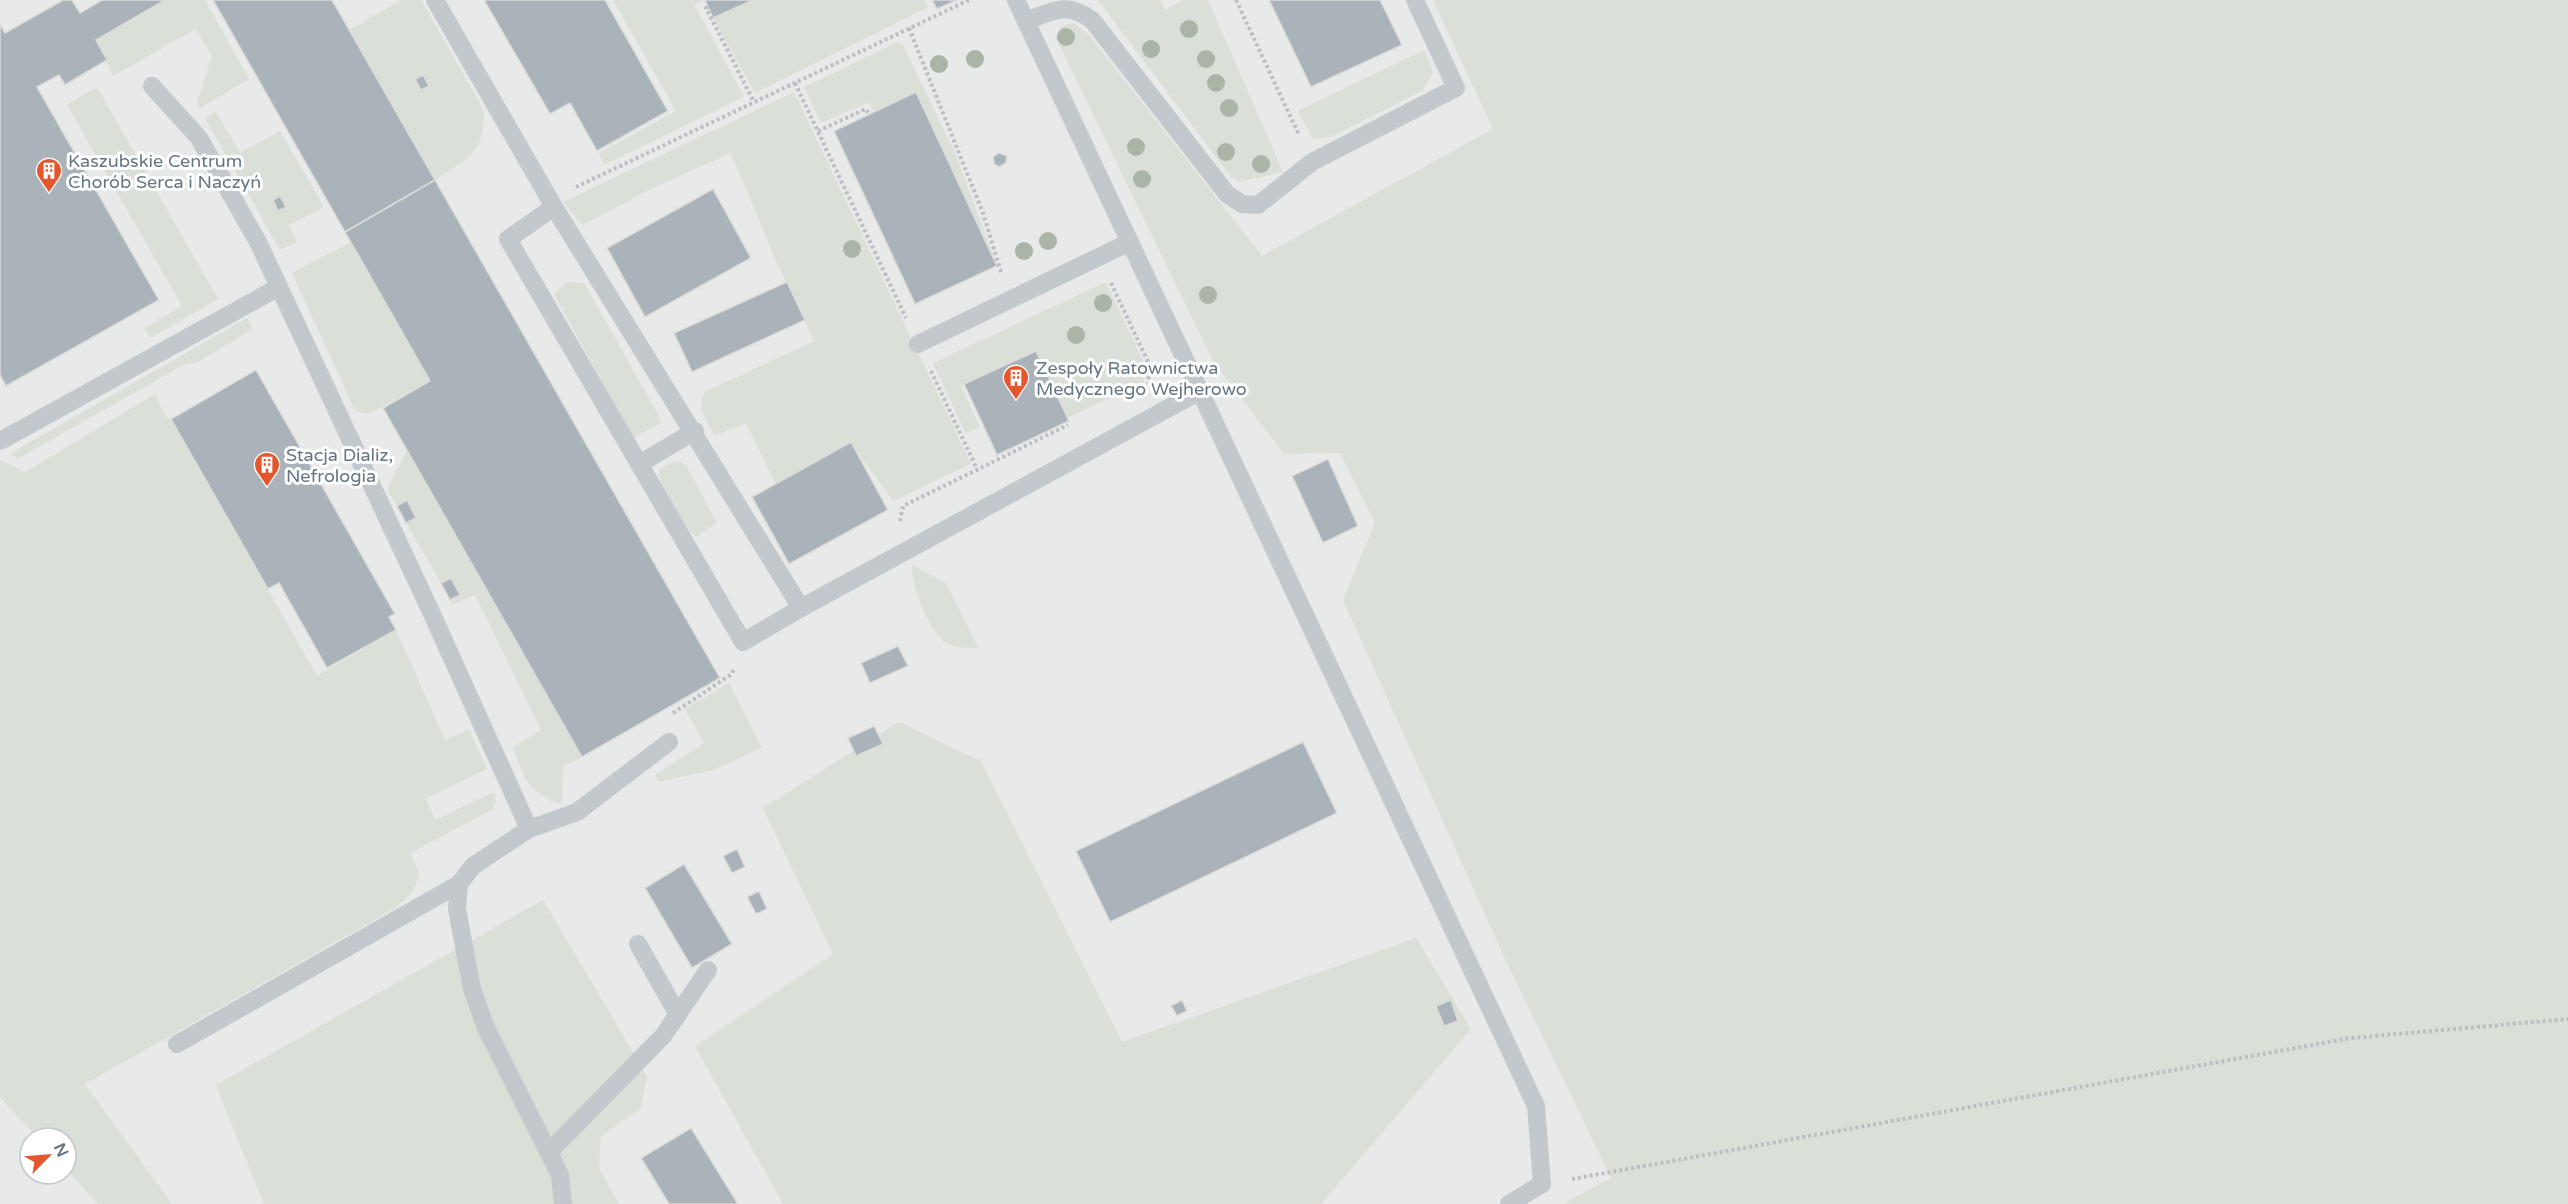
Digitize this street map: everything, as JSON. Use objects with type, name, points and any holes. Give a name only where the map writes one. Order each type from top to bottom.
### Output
[{"type":"lane","points":[[435,0],[554,207],[801,608]]},
{"type":"lane","points":[[1016,0],[1536,1106],[1542,1184],[1509,1204]]},
{"type":"lane","points":[[1026,21],[1058,10],[1077,9],[1092,20],[1227,194],[1242,204],[1258,205],[1312,162],[1456,88],[1415,0]]},
{"type":"lane","points":[[152,86],[199,138],[258,242],[529,829]]},
{"type":"lane","points":[[554,207],[508,239],[743,642],[801,608],[1200,391]]},
{"type":"lane","points":[[918,344],[1130,242]]},
{"type":"lane","points":[[0,441],[279,287]]},
{"type":"lane","points":[[639,464],[694,431]]},
{"type":"lane","points":[[177,1044],[459,884],[473,866],[529,829],[577,812],[669,742]]},
{"type":"lane","points":[[459,884],[457,909],[472,989],[486,1028],[560,1175],[563,1204]]},
{"type":"lane","points":[[638,944],[678,1015]]},
{"type":"lane","points":[[549,1151],[663,1036],[708,970]]},
{"type":"path","points":[[554,207],[564,193],[969,0]]},
{"type":"path","points":[[1236,0],[1312,162]]},
{"type":"path","points":[[708,7],[706,8],[754,102]]},
{"type":"path","points":[[909,28],[983,213],[1004,282]]},
{"type":"path","points":[[795,83],[977,469]]},
{"type":"path","points":[[818,131],[866,109],[869,115]]},
{"type":"path","points":[[1099,257],[1150,366],[1149,382],[1144,389]]},
{"type":"path","points":[[890,560],[903,506],[1071,424]]},
{"type":"path","points":[[682,707],[732,674]]},
{"type":"path","points":[[1542,1184],[2351,1038],[2568,1019]]},
{"type":"shaded area","points":[[0,0],[1744,0],[1511,972],[1611,1178],[1562,1204],[0,1204]]},
{"type":"shaded area","points":[[165,0],[205,0],[249,79],[200,108],[197,103],[212,56],[196,29],[113,76],[96,40]]},
{"type":"shaded area","points":[[401,0],[421,0],[484,111],[481,137],[477,146],[465,160],[435,180],[349,30]]},
{"type":"shaded area","points":[[613,0],[702,0],[694,4],[744,97],[604,165],[599,153],[676,111]]},
{"type":"shaded area","points":[[753,0],[924,0],[928,7],[755,93],[713,18]]},
{"type":"shaded area","points":[[1098,0],[1160,0],[1165,10],[1183,0],[1208,0],[1283,172],[1238,182],[1230,176]]},
{"type":"shaded area","points":[[1433,0],[2568,0],[2568,1204],[1562,1204],[1611,1178],[1511,972],[1343,600],[1375,523],[1340,453],[1284,454],[1213,361],[1056,38],[1061,26],[1073,23],[1089,35],[1262,256],[1493,129]]},
{"type":"shaded area","points":[[898,42],[903,45],[955,153],[997,266],[916,93],[874,112],[869,102],[821,123],[804,87]]},
{"type":"shaded area","points":[[1424,50],[1433,72],[1423,90],[1331,137],[1313,139],[1298,111]]},
{"type":"shaded area","points":[[97,87],[218,299],[150,338],[144,328],[182,306],[67,105]]},
{"type":"shaded area","points":[[794,92],[971,464],[893,501],[851,443],[776,485],[746,423],[715,436],[706,420],[701,403],[705,392],[814,341],[777,263],[731,153],[655,187],[582,225],[563,202]]},
{"type":"shaded area","points":[[216,112],[240,153],[280,131],[324,207],[289,225],[297,242],[280,250],[205,118]]},
{"type":"shaded area","points":[[351,242],[430,381],[368,414],[360,413],[354,408],[292,273]]},
{"type":"shaded area","points":[[566,282],[584,283],[659,416],[660,424],[633,438],[554,294]]},
{"type":"shaded area","points":[[1106,282],[1147,370],[1143,383],[1067,418],[1036,351],[961,386],[980,427],[966,434],[933,363]]},
{"type":"shaded area","points":[[247,318],[253,329],[196,363],[185,364],[19,458],[9,454]]},
{"type":"shaded area","points":[[155,394],[166,417],[171,419],[317,676],[396,630],[445,740],[469,729],[487,769],[426,798],[435,820],[494,792],[496,800],[492,810],[410,853],[420,874],[412,893],[394,909],[85,1084],[172,1204],[98,1204],[78,1182],[78,1126],[26,1126],[0,1097],[0,460],[21,469],[24,473]]},
{"type":"shaded area","points":[[407,451],[582,757],[564,766],[561,805],[534,789],[520,768],[513,747],[541,730],[475,595],[451,605],[450,600],[460,595],[451,578],[441,583],[406,523],[406,500],[397,506],[387,489]]},
{"type":"shaded area","points":[[676,461],[686,465],[717,523],[696,537],[671,506],[662,487],[659,469]]},
{"type":"shaded area","points":[[913,565],[946,583],[978,647],[954,646],[944,642],[936,633],[925,614],[917,592]]},
{"type":"shaded area","points":[[729,683],[762,748],[713,770],[659,782],[655,775],[704,743],[685,709]]},
{"type":"shaded area","points":[[899,722],[981,761],[1122,1042],[1416,938],[1471,1029],[1321,1204],[783,1204],[695,1046],[833,954],[763,808]]},
{"type":"shaded area","points":[[543,900],[647,1076],[641,1108],[601,1136],[599,1168],[619,1204],[264,1204],[216,1085]]},
{"type":"building","name":"Kaszubskie Centrum Chorób Serca i Naczyń","points":[[63,0],[72,0],[80,13],[102,0],[165,0],[96,40],[107,60],[65,85],[59,75],[37,87],[159,300],[6,386],[0,375],[0,24],[5,33]]},
{"type":"building","points":[[213,0],[332,0],[435,180],[345,232]]},
{"type":"building","points":[[484,0],[605,0],[668,111],[597,151],[570,103],[550,114]]},
{"type":"building","points":[[705,0],[753,0],[713,18]]},
{"type":"building","points":[[932,0],[957,0],[937,9]]},
{"type":"building","points":[[1269,0],[1380,0],[1402,45],[1311,87]]},
{"type":"building","points":[[423,75],[429,86],[421,90],[415,79]]},
{"type":"building","points":[[916,92],[997,266],[915,304],[834,131]]},
{"type":"building","points":[[999,153],[1007,156],[1006,163],[999,167],[994,164],[993,157]]},
{"type":"building","points":[[435,180],[720,678],[582,757],[383,408],[430,381],[345,232]]},
{"type":"building","points":[[713,189],[751,258],[645,317],[607,248]]},
{"type":"building","points":[[280,196],[286,207],[278,211],[273,200]]},
{"type":"building","points":[[787,282],[805,320],[692,372],[674,333]]},
{"type":"building","name":"Zespoły Ratownictwa Medycznego Wejherowo","points":[[1036,351],[1069,421],[997,455],[964,384]]},
{"type":"building","name":"Stacja Dializ, Nefrologia","points":[[256,370],[395,614],[389,617],[396,630],[327,668],[279,583],[268,589],[171,419]]},
{"type":"building","points":[[851,442],[888,510],[789,564],[752,497]]},
{"type":"building","points":[[1328,459],[1358,526],[1323,543],[1292,476]]},
{"type":"building","points":[[407,500],[416,518],[406,523],[397,506]]},
{"type":"building","points":[[451,578],[460,595],[450,600],[441,583]]},
{"type":"building","points":[[898,646],[908,666],[870,683],[861,663]]},
{"type":"building","points":[[874,726],[883,744],[856,756],[848,738]]},
{"type":"building","points":[[1303,742],[1337,813],[1110,922],[1076,851]]},
{"type":"building","points":[[737,849],[745,867],[732,873],[723,856]]},
{"type":"building","points":[[684,864],[732,944],[692,968],[645,888]]},
{"type":"building","points":[[759,891],[767,909],[756,914],[747,897]]},
{"type":"building","points":[[1182,1000],[1187,1011],[1177,1016],[1171,1006]]},
{"type":"building","points":[[1451,1000],[1458,1021],[1444,1026],[1436,1006]]},
{"type":"building","points":[[691,1128],[738,1204],[669,1204],[641,1158]]},
{"type":"place","name":"Kaszubskie Centrum Chorób Serca i Naczyń","points":[[49,194]]},
{"type":"place","name":"Zespoły Ratownictwa Medycznego Wejherowo","points":[[1016,401]]},
{"type":"place","name":"Stacja Dializ, Nefrologia","points":[[267,488]]}]
